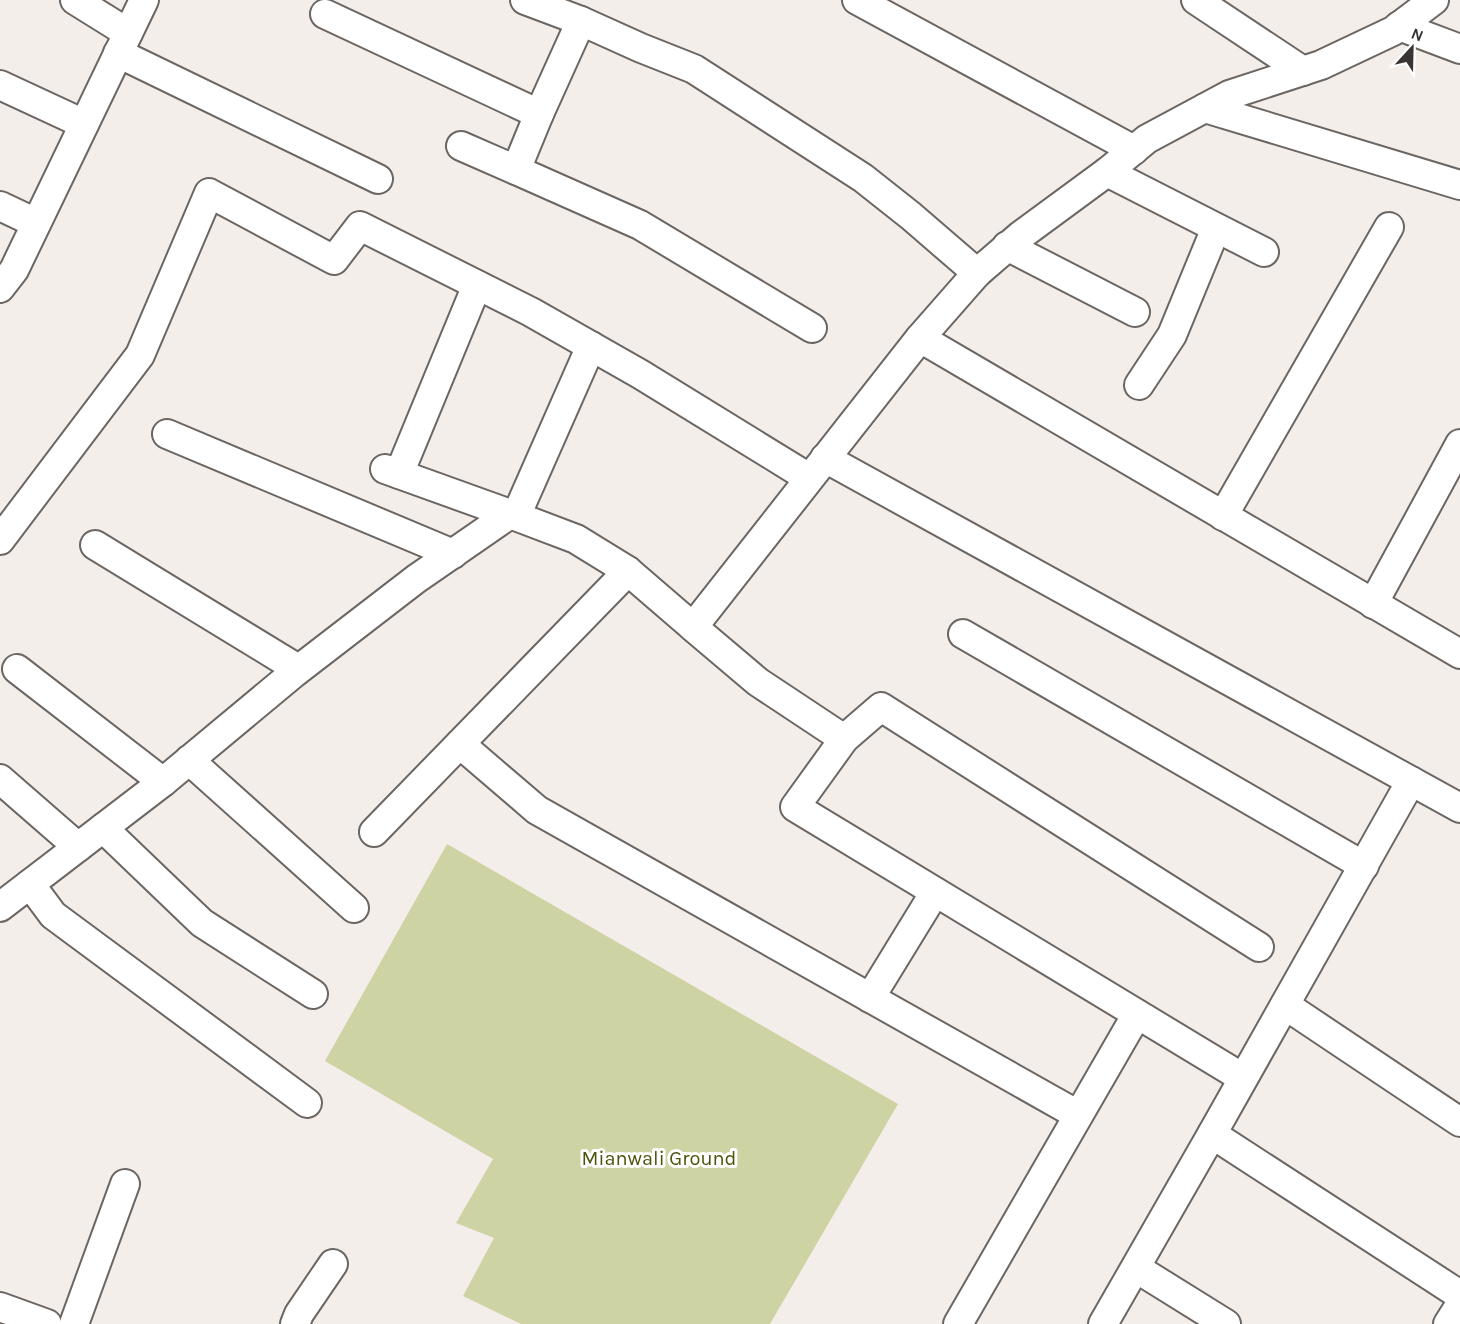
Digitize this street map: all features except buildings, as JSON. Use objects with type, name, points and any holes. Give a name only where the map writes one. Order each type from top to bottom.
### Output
[{"type":"street","points":[[75,0],[123,43],[378,179]]},
{"type":"street","points":[[0,288],[14,270],[144,0]]},
{"type":"street","points":[[525,0],[694,69],[863,178],[911,216],[976,273]]},
{"type":"street","points":[[857,0],[1134,150]]},
{"type":"street","points":[[1196,0],[1303,70]]},
{"type":"street","points":[[693,627],[920,338],[976,273],[1007,246],[1107,172],[1147,139],[1229,95],[1321,65],[1393,31],[1434,0]]},
{"type":"street","points":[[325,14],[539,114]]},
{"type":"street","points":[[516,170],[581,21]]},
{"type":"street","points":[[1399,26],[1460,49]]},
{"type":"street","points":[[0,85],[84,124]]},
{"type":"street","points":[[1205,108],[1460,185]]},
{"type":"street","points":[[461,146],[640,225],[812,328]]},
{"type":"street","points":[[1107,172],[1264,252]]},
{"type":"street","points":[[0,540],[140,355],[209,194],[334,260],[360,226],[531,312],[817,468],[1460,808]]},
{"type":"street","points":[[0,206],[36,224]]},
{"type":"street","points":[[1223,516],[1389,227]]},
{"type":"street","points":[[1139,385],[1172,335],[1216,228]]},
{"type":"street","points":[[1007,246],[1135,312]]},
{"type":"street","points":[[477,285],[392,472],[576,538],[628,571],[758,682],[844,739]]},
{"type":"street","points":[[920,338],[1460,654]]},
{"type":"street","points":[[0,907],[163,782],[298,669],[416,579],[513,515],[591,346]]},
{"type":"street","points":[[167,435],[453,554]]},
{"type":"street","points":[[1373,604],[1460,444]]},
{"type":"street","points":[[95,545],[298,669]]},
{"type":"street","points":[[374,832],[628,571]]},
{"type":"street","points":[[963,634],[1364,866]]},
{"type":"street","points":[[17,669],[163,782]]},
{"type":"street","points":[[1243,1078],[795,807],[844,739],[881,706],[1259,947]]},
{"type":"street","points":[[460,744],[537,810],[1078,1115]]},
{"type":"street","points":[[189,760],[354,908]]},
{"type":"street","points":[[0,779],[78,847]]},
{"type":"street","points":[[1103,1324],[1412,781]]},
{"type":"street","points":[[103,828],[202,924],[313,994]]},
{"type":"street","points":[[30,884],[53,915],[307,1103]]},
{"type":"street","points":[[870,998],[935,892]]},
{"type":"street","points":[[1285,1005],[1460,1122]]},
{"type":"street","points":[[958,1324],[1137,1014]]},
{"type":"street","points":[[1212,1134],[1460,1295]]},
{"type":"street","points":[[74,1324],[125,1184]]},
{"type":"street","points":[[295,1324],[299,1314],[333,1264]]},
{"type":"street","points":[[1136,1268],[1226,1324]]},
{"type":"street","points":[[1448,1324],[1460,1305]]},
{"type":"street","points":[[0,1307],[47,1324]]},
{"type":"green space","name":"Mianwali Ground","points":[[447,844],[898,1104],[770,1324],[521,1324],[463,1296],[494,1238],[456,1223],[493,1159],[325,1061]]}]
